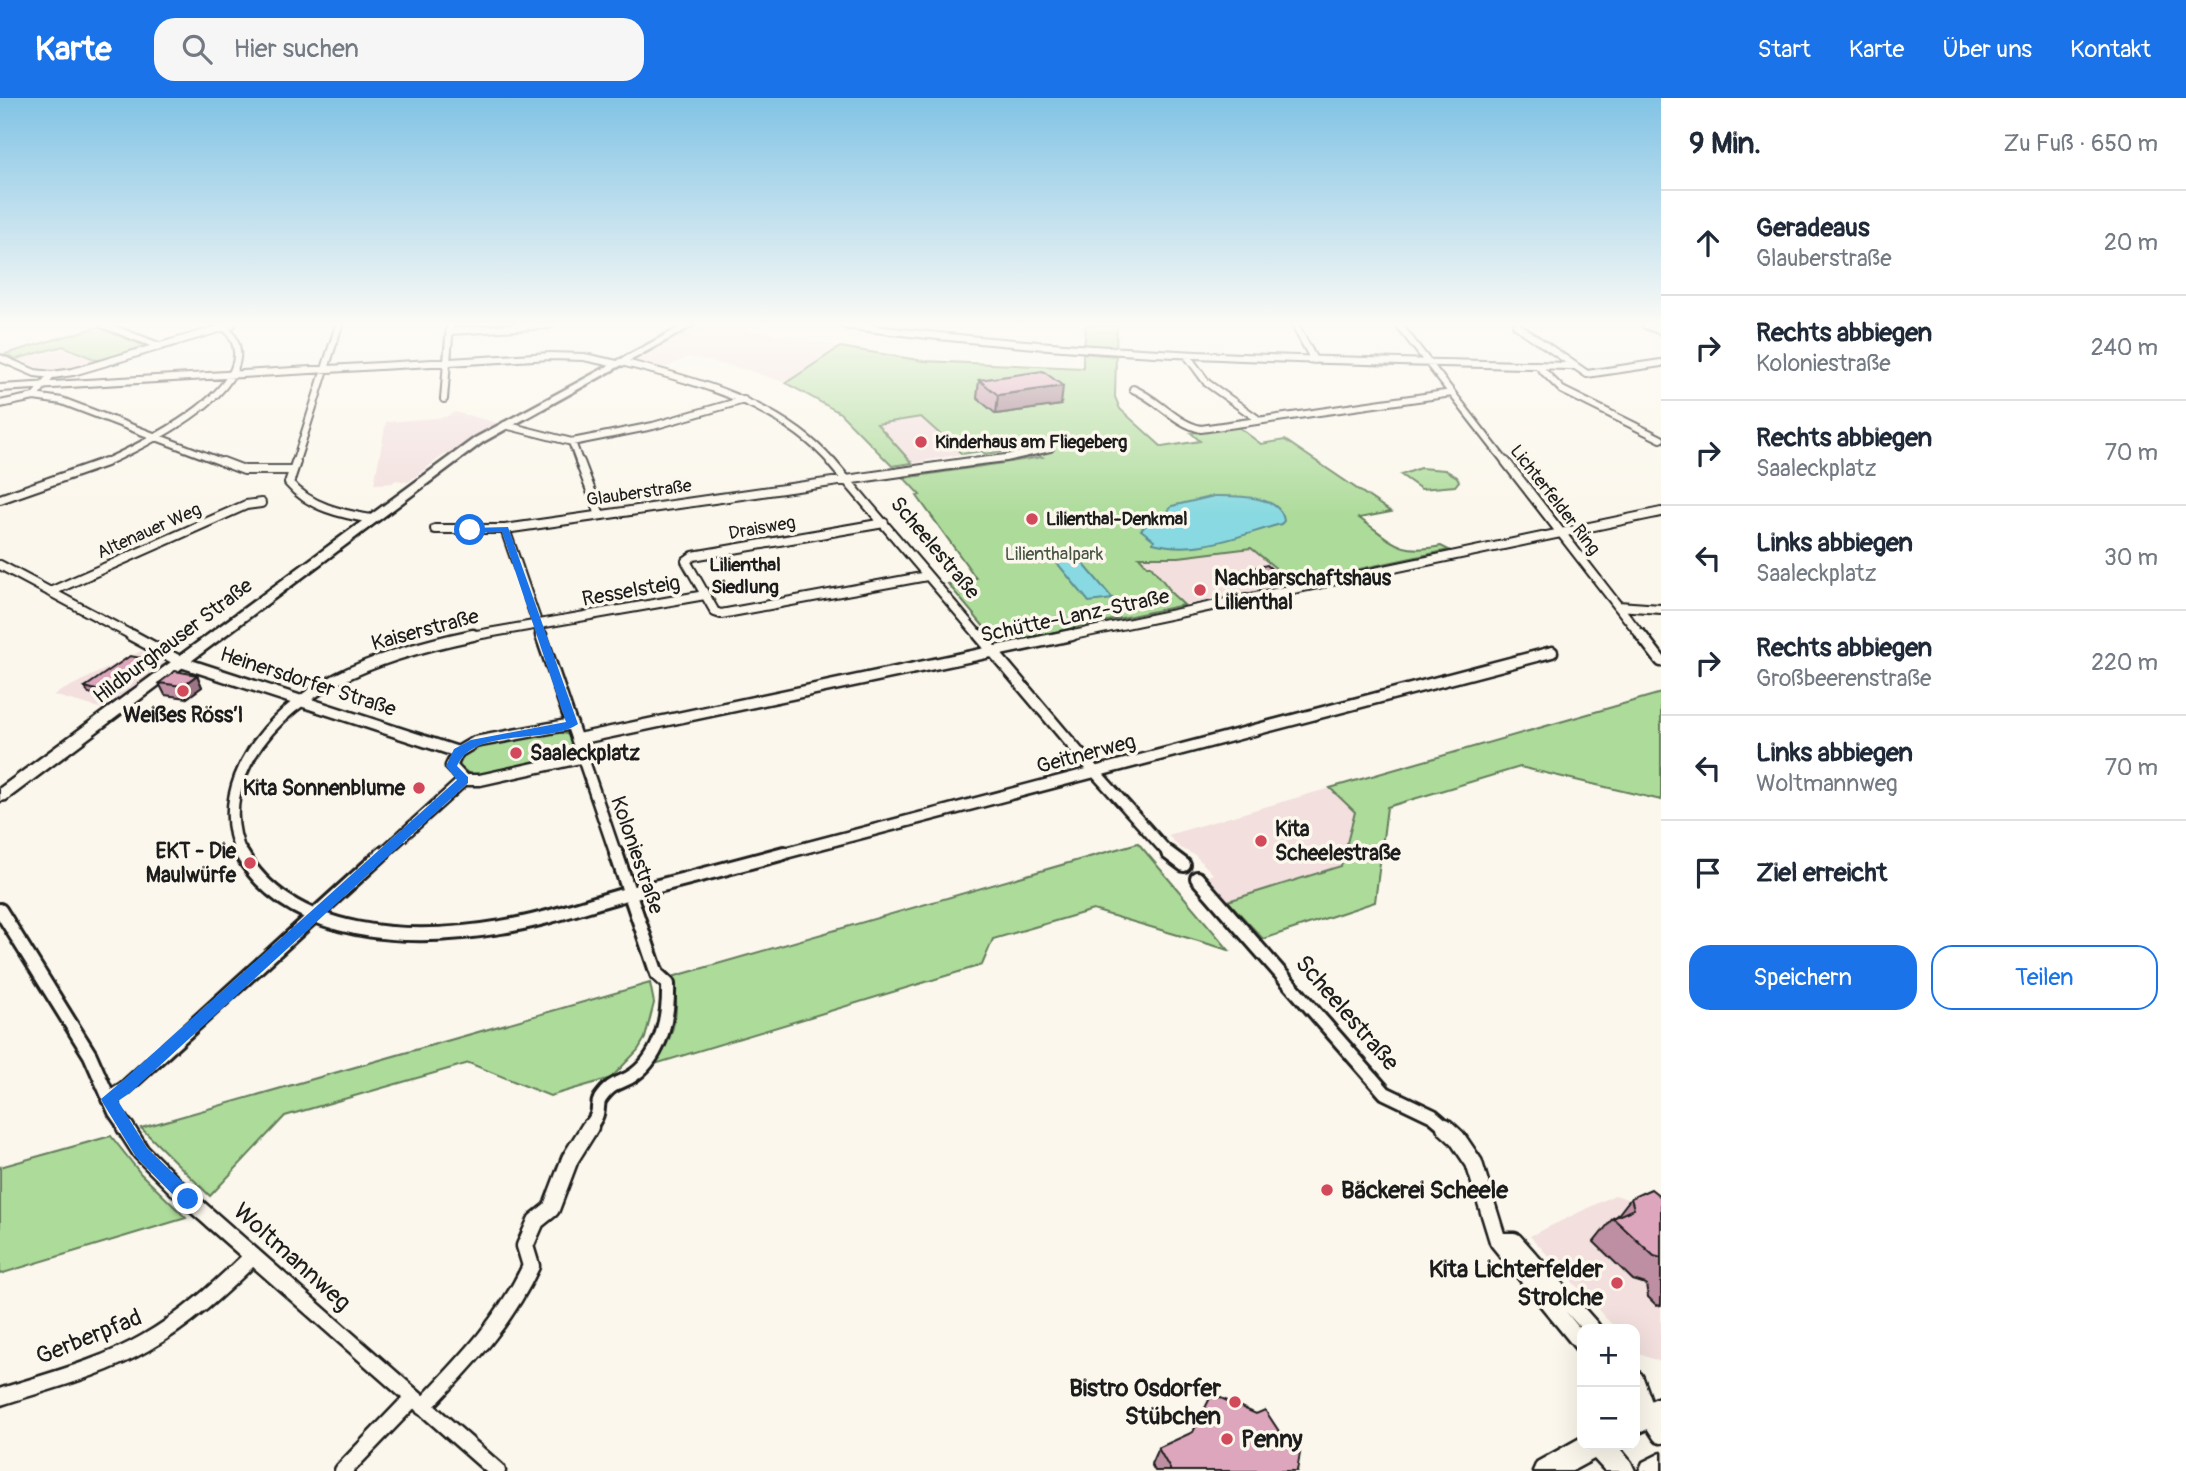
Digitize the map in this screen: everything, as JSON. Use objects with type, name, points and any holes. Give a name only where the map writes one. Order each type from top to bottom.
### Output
[{"type":"main road","name":"Hildburghauser Straße","points":[[0,796],[480,440],[571,389]]},
{"type":"main road","points":[[1546,1471],[1583,1450]]},
{"type":"main road","points":[[1604,1450],[1622,1471]]},
{"type":"main road","points":[[1652,1471],[1661,1466]]},
{"type":"street","points":[[34,397],[40,389]]},
{"type":"street","points":[[0,499],[82,472],[156,438],[208,401],[219,389]]},
{"type":"street","points":[[318,389],[289,483],[303,498],[353,517],[371,519]]},
{"type":"street","points":[[444,399],[445,389]]},
{"type":"street","name":"Scheelestraße","points":[[715,389],[744,400],[799,431],[823,452],[1095,772],[1166,852],[1184,866]]},
{"type":"street","points":[[1133,389],[1148,396],[1186,425],[1196,429],[1452,393]]},
{"type":"street","points":[[1216,389],[1259,420]]},
{"type":"street","name":"Lichterfelder Ring","points":[[1449,389],[1661,661]]},
{"type":"street","points":[[1561,389],[1661,439]]},
{"type":"street","points":[[0,404],[34,397],[62,401],[244,470],[293,470]]},
{"type":"street","points":[[505,425],[572,443],[653,426],[744,400]]},
{"type":"street","points":[[572,443],[600,515]]},
{"type":"street","name":"Scheelestraße","points":[[846,478],[1006,458],[1050,448]]},
{"type":"street","name":"Glauberstraße","points":[[435,529],[505,529],[846,478]]},
{"type":"street","name":"Altenauer Weg","points":[[50,592],[246,505],[261,503]]},
{"type":"street","name":"Schütte-Lanz-Straße","points":[[578,739],[1661,512]]},
{"type":"street","name":"Draisweg","points":[[705,595],[686,561],[687,558],[884,523]]},
{"type":"street","name":"Koloniestraße","points":[[418,1402],[492,1334],[516,1299],[531,1266],[525,1246],[537,1221],[551,1209],[570,1160],[597,1115],[598,1101],[616,1081],[631,1077],[639,1071],[660,1041],[667,1021],[670,990],[668,984],[657,974],[505,529]]},
{"type":"street","name":"Heinersdorfer Straße","points":[[0,565],[181,662],[458,752]]},
{"type":"street","name":"Resselsteig","points":[[537,624],[705,595],[715,612],[722,614],[927,576]]},
{"type":"street","points":[[1618,607],[1661,608]]},
{"type":"street","name":"Kaiserstraße","points":[[537,624],[465,636],[406,651],[348,674],[304,701],[277,725],[249,758],[233,799],[235,841],[264,886],[277,898],[316,917],[373,931],[448,933],[503,927],[630,894]]},
{"type":"street","name":"Geitnerweg","points":[[630,894],[1552,652]]},
{"type":"street","points":[[464,780],[451,766],[458,752],[475,742],[572,724]]},
{"type":"street","points":[[108,1099],[125,1088],[316,917],[464,780],[480,780],[584,757]]},
{"type":"street","name":"Scheelestraße","points":[[1196,878],[1385,1093],[1433,1116],[1457,1138],[1474,1163],[1498,1241],[1577,1338]]},
{"type":"street","name":"Woltmannweg","points":[[0,910],[90,1055],[108,1099],[141,1152],[179,1190],[497,1471]]},
{"type":"street","points":[[1498,1241],[1514,1241],[1588,1324]]},
{"type":"street","name":"Gerberpfad","points":[[0,1397],[107,1361],[149,1341],[184,1317],[253,1256]]},
{"type":"street","points":[[1638,1387],[1648,1417]]},
{"type":"street","points":[[343,1471],[418,1402]]},
{"type":"shaded area","points":[[455,412],[498,423],[449,455],[445,454],[408,482],[396,480],[392,483],[374,484],[386,422],[445,417]]},
{"type":"shaded area","name":"Kinderhaus am Fliegeberg","points":[[921,417],[962,454],[912,463],[876,424]]},
{"type":"shaded area","name":"Nachbarschaftshaus Lilienthal","points":[[1251,548],[1294,583],[1184,605],[1137,556],[1179,557]]},
{"type":"shaded area","points":[[141,651],[165,664],[103,709],[53,695]]},
{"type":"shaded area","name":"Kita Scheelestraße","points":[[1330,788],[1355,812],[1341,866],[1228,901],[1206,877],[1213,874],[1195,855],[1180,848],[1168,835]]},
{"type":"shaded area","name":"Kita Lichterfelder Strolche","points":[[1615,1195],[1661,1210],[1661,1362],[1640,1354],[1640,1324],[1611,1324],[1530,1236]]},
{"type":"green space","name":"Lilienthalpark","points":[[797,389],[1115,389],[1120,409],[1162,447],[1200,441],[1191,433],[1237,426],[1261,444],[1285,440],[1391,512],[1359,518],[1389,540],[1415,549],[1441,546],[1449,550],[1294,583],[1251,548],[1179,557],[1139,557],[1147,566],[1151,566],[1169,591],[1184,605],[1007,642],[995,640],[948,584],[976,578],[917,496],[920,495],[904,478],[1042,457],[1024,449],[962,454],[921,417],[877,424],[912,463],[892,466],[840,413]]},
{"type":"green space","points":[[1420,468],[1445,470],[1459,481],[1455,486],[1421,489],[1401,475]]},
{"type":"green space","points":[[1661,693],[1661,800],[1520,767],[1387,807],[1375,902],[1263,939],[1228,901],[1341,866],[1355,812],[1330,788]]},
{"type":"green space","points":[[550,730],[570,735],[575,747],[558,760],[486,775],[471,775],[459,766],[464,753],[477,745]]},
{"type":"green space","points":[[1138,843],[1229,950],[1093,910],[993,939],[982,965],[655,1064],[667,1044],[674,1022],[676,1000],[672,977]]},
{"type":"green space","points":[[650,983],[654,1003],[645,1038],[638,1050],[611,1078],[550,1096],[469,1063],[285,1116],[210,1196],[141,1128]]},
{"type":"green space","points":[[111,1136],[141,1174],[186,1218],[0,1274],[0,1167]]},
{"type":"water","points":[[1214,496],[1266,501],[1281,512],[1284,521],[1234,538],[1186,547],[1153,543],[1154,540],[1141,530],[1154,517],[1165,515],[1172,506]]},
{"type":"water","points":[[1071,549],[1113,599],[1089,602],[1048,552]]},
{"type":"building","points":[[990,389],[1041,389],[998,395]]},
{"type":"building","points":[[1267,565],[1277,574],[1250,579],[1239,571]]},
{"type":"building","points":[[130,656],[141,658],[140,665],[103,692],[85,687]]},
{"type":"building","points":[[175,671],[197,675],[182,686],[159,683]]},
{"type":"building","points":[[1651,1189],[1661,1197],[1661,1258],[1654,1256],[1613,1218],[1634,1209],[1631,1198]]},
{"type":"building","name":"Penny","points":[[1212,1394],[1256,1414],[1265,1410],[1292,1451],[1300,1453],[1297,1471],[1170,1471],[1158,1448],[1193,1432]]},
{"type":"place","name":"Kinderhaus am Fliegeberg","points":[[921,442]]},
{"type":"place","name":"Lilienthal-Denkmal","points":[[1032,519]]},
{"type":"place","name":"Nachbarschaftshaus Lilienthal","points":[[1200,590]]},
{"type":"place","name":"Weißes Röss’l","points":[[183,691]]},
{"type":"place","name":"Saaleckplatz","points":[[516,753]]},
{"type":"place","name":"Kita Sonnenblume","points":[[419,788]]},
{"type":"place","name":"Kita Scheelestraße","points":[[1261,841]]},
{"type":"place","name":"EKT - Die Maulwürfe","points":[[250,863]]},
{"type":"place","name":"Bäckerei Scheele","points":[[1327,1190]]},
{"type":"place","name":"Kita Lichterfelder Strolche","points":[[1617,1283]]},
{"type":"place","name":"Bistro Osdorfer Stübchen","points":[[1235,1402]]},
{"type":"place","name":"Penny","points":[[1227,1439]]},
{"type":"district","name":"Lilienthal Siedlung","points":[[745,576]]},
{"type":"route","points":[[188,1199],[141,1152],[108,1099],[125,1088],[316,917],[464,780],[451,766],[458,752],[475,742],[572,724],[505,529],[470,530]]}]
